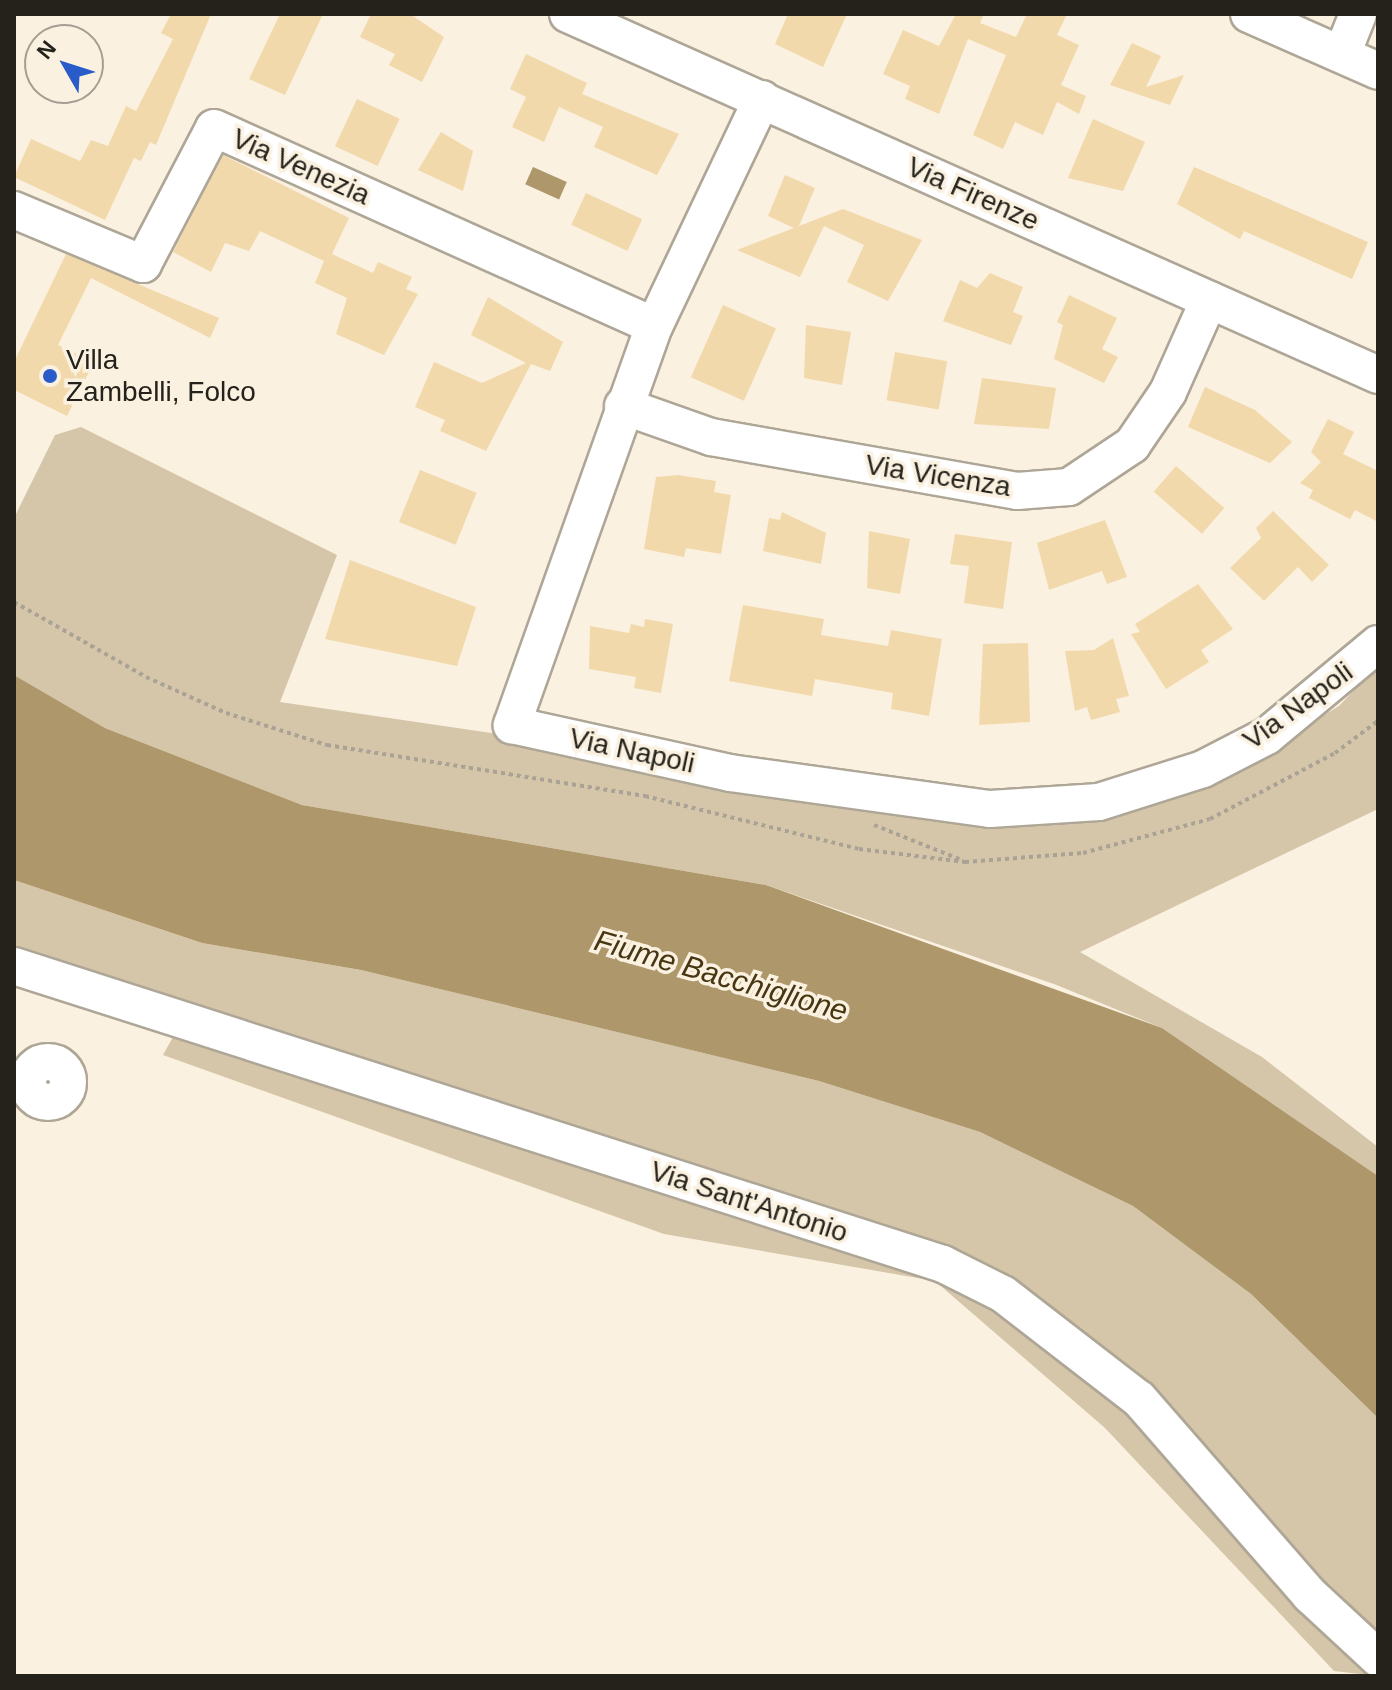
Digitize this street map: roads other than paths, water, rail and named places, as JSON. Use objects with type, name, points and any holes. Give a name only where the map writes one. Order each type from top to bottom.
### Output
[{"type":"street","name":"Via Firenze","points":[[568,14],[617,24],[762,99],[1378,375]]},
{"type":"street","points":[[1249,14],[1378,71]]},
{"type":"street","points":[[1342,54],[1358,14]]},
{"type":"street","name":"Via Napoli","points":[[762,99],[654,326],[512,725],[730,773],[990,809],[1099,802],[1203,769],[1267,736],[1378,644]]},
{"type":"street","name":"Via Venezia","points":[[14,210],[143,264],[214,128],[654,326]]},
{"type":"street","name":"Via Vicenza","points":[[623,406],[711,437],[1017,491],[1069,487],[1132,445],[1168,392],[1209,300]]},
{"type":"street","name":"Via Sant'Antonio","points":[[14,966],[943,1264],[991,1288],[1139,1399],[1363,1659]]},
{"type":"water","points":[[533,167],[567,182],[559,199],[525,184]]},
{"type":"water","name":"Fiume Bacchiglione","points":[[14,675],[105,728],[302,805],[766,885],[1162,1028],[1378,1176],[1378,1418],[1251,1294],[1133,1206],[980,1132],[819,1081],[361,970],[202,943],[14,880]]},
{"type":"place","name":"Villa Zambelli, Folco","points":[[50,376]]}]
